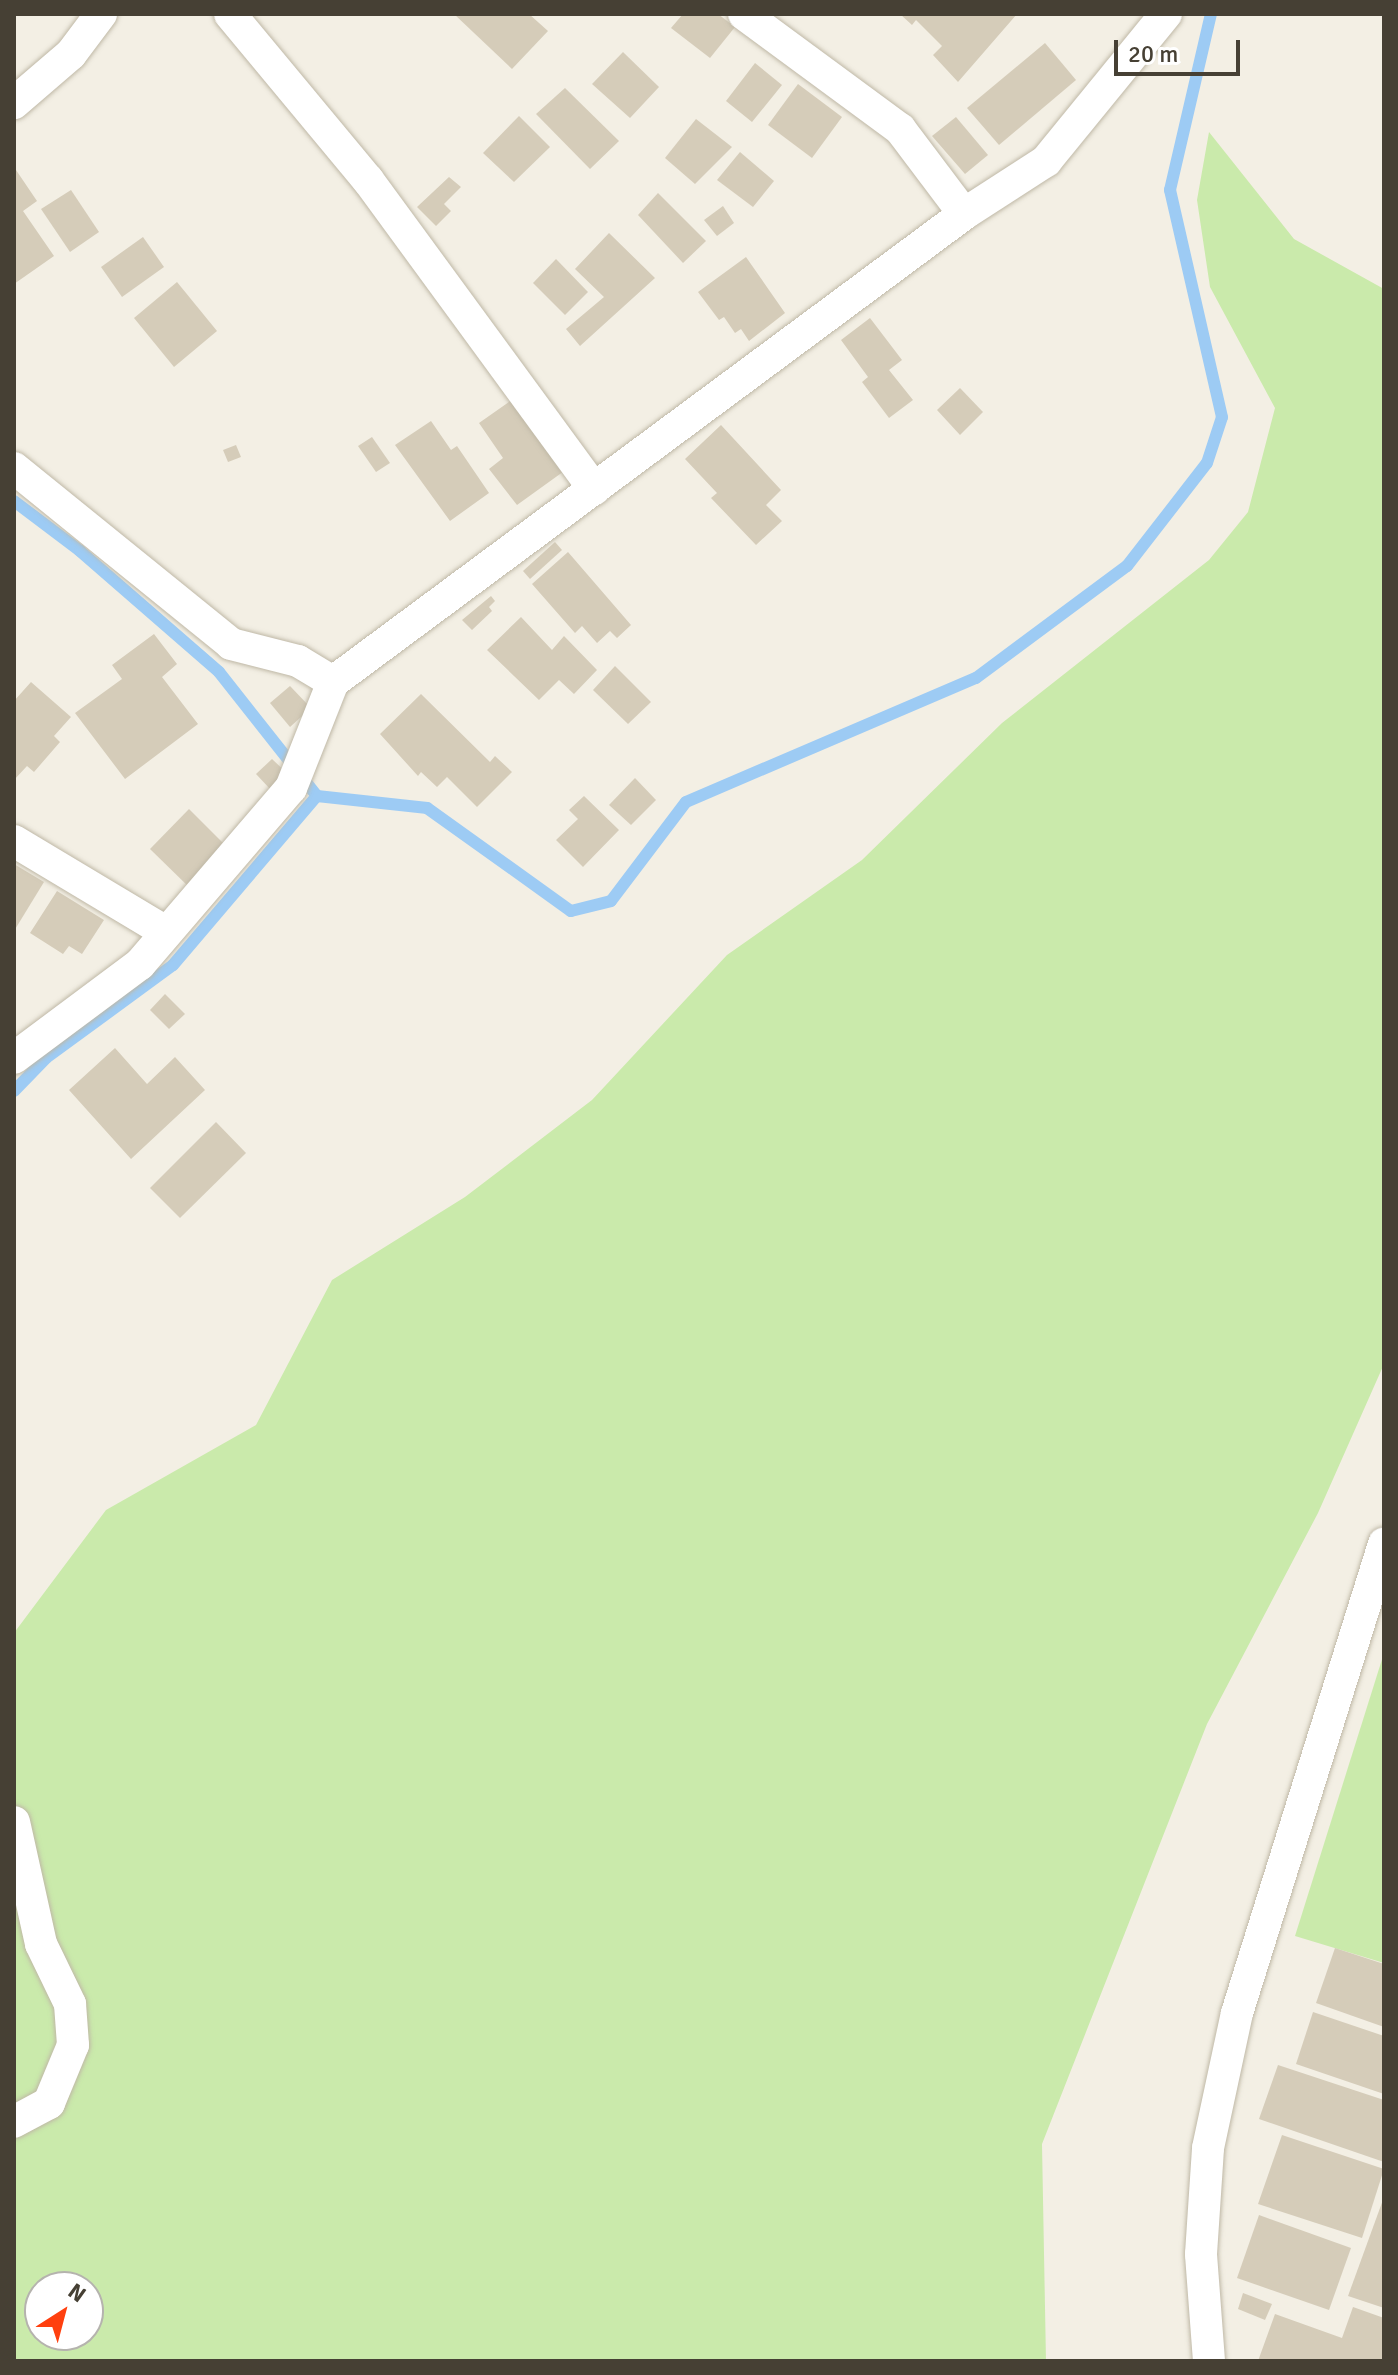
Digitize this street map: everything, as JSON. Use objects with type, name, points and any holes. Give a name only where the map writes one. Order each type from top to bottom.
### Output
[{"type":"street","points":[[14,103],[71,54],[101,14]]},
{"type":"street","points":[[230,14],[368,180],[594,489]]},
{"type":"street","points":[[744,14],[900,129],[964,214]]},
{"type":"street","points":[[14,1058],[140,964],[291,788],[333,682],[964,214],[1046,161],[1166,14]]},
{"type":"street","points":[[14,468],[231,644],[298,661],[333,682]]},
{"type":"street","points":[[14,841],[166,932]]},
{"type":"street","points":[[1209,2361],[1201,2254],[1208,2148],[1217,2103],[1237,2013],[1384,1543]]},
{"type":"street","points":[[14,1822],[41,1944],[70,2004],[73,2045],[49,2103],[14,2122]]},
{"type":"green space","points":[[1209,132],[1294,239],[1384,289],[1384,1364],[1318,1513],[1207,1724],[1042,2144],[1046,2361],[14,2361],[14,1633],[106,1510],[256,1425],[332,1280],[465,1197],[592,1100],[727,955],[862,860],[1002,723],[1209,560],[1248,512],[1275,408],[1210,287],[1197,200]]},
{"type":"green space","points":[[1384,1653],[1384,1963],[1295,1936]]},
{"type":"building","points":[[454,14],[529,14],[548,31],[512,69]]},
{"type":"building","points":[[683,14],[718,14],[735,27],[710,58],[671,28]]},
{"type":"building","points":[[900,14],[1017,14],[958,82],[933,55],[942,46],[916,20],[912,25]]},
{"type":"building","points":[[1045,43],[1076,80],[999,145],[967,108]]},
{"type":"building","points":[[623,52],[659,87],[630,118],[592,84]]},
{"type":"building","points":[[755,63],[782,85],[752,122],[726,101]]},
{"type":"building","points":[[798,84],[842,117],[812,158],[768,125]]},
{"type":"building","points":[[565,88],[619,141],[590,169],[536,114]]},
{"type":"building","points":[[519,116],[550,147],[514,182],[483,153]]},
{"type":"building","points":[[956,117],[988,155],[965,174],[932,136]]},
{"type":"building","points":[[696,119],[732,147],[695,184],[665,158]]},
{"type":"building","points":[[740,152],[774,181],[753,207],[717,180]]},
{"type":"building","points":[[16,170],[37,201],[23,211],[54,256],[14,284]]},
{"type":"building","points":[[449,177],[461,187],[444,204],[451,211],[436,226],[417,207]]},
{"type":"building","points":[[71,190],[99,232],[70,252],[41,209]]},
{"type":"building","points":[[658,193],[706,241],[683,263],[638,215]]},
{"type":"building","points":[[723,206],[734,223],[717,236],[704,220]]},
{"type":"building","points":[[609,233],[655,278],[580,346],[566,329],[604,297],[575,269]]},
{"type":"building","points":[[143,237],[164,267],[122,297],[101,267]]},
{"type":"building","points":[[746,257],[785,313],[749,341],[741,329],[735,333],[724,317],[719,320],[698,292]]},
{"type":"building","points":[[556,259],[588,292],[565,315],[533,283]]},
{"type":"building","points":[[177,282],[217,331],[174,367],[134,318]]},
{"type":"building","points":[[870,318],[902,360],[889,370],[913,400],[889,418],[862,382],[868,377],[841,340]]},
{"type":"building","points":[[960,388],[983,412],[960,435],[937,410]]},
{"type":"building","points":[[516,397],[567,469],[517,505],[489,469],[503,458],[479,423]]},
{"type":"building","points":[[431,421],[451,450],[457,446],[489,493],[450,521],[395,445]]},
{"type":"building","points":[[721,425],[781,490],[766,505],[782,521],[756,545],[711,498],[717,493],[685,459]]},
{"type":"building","points":[[372,437],[390,463],[376,472],[358,446]]},
{"type":"building","points":[[236,445],[241,457],[228,462],[223,450]]},
{"type":"building","points":[[555,542],[562,550],[530,579],[523,571]]},
{"type":"building","points":[[568,552],[631,625],[617,638],[610,631],[597,643],[582,626],[575,633],[532,584]]},
{"type":"building","points":[[491,596],[495,601],[489,607],[492,611],[472,630],[462,620]]},
{"type":"building","points":[[521,617],[552,650],[564,636],[597,670],[574,694],[559,680],[539,700],[487,650]]},
{"type":"building","points":[[154,634],[177,664],[162,677],[198,724],[125,779],[75,713],[122,679],[112,665]]},
{"type":"building","points":[[615,666],[651,702],[628,724],[593,690]]},
{"type":"building","points":[[31,682],[71,717],[54,736],[60,742],[34,772],[27,766],[14,780],[14,701]]},
{"type":"building","points":[[290,686],[311,708],[290,727],[270,703]]},
{"type":"building","points":[[421,694],[490,762],[495,756],[512,772],[477,807],[447,777],[437,787],[421,772],[418,776],[380,734]]},
{"type":"building","points":[[272,759],[288,774],[271,790],[256,774]]},
{"type":"building","points":[[635,778],[656,800],[631,825],[609,805]]},
{"type":"building","points":[[584,796],[619,830],[583,867],[556,840],[578,819],[569,810]]},
{"type":"building","points":[[189,809],[232,852],[193,891],[150,849]]},
{"type":"building","points":[[14,864],[44,882],[14,931]]},
{"type":"building","points":[[57,891],[104,920],[82,954],[69,946],[63,954],[30,933]]},
{"type":"building","points":[[165,994],[185,1014],[169,1029],[150,1010]]},
{"type":"building","points":[[115,1048],[147,1084],[175,1057],[205,1090],[131,1159],[69,1090]]},
{"type":"building","points":[[216,1122],[246,1153],[180,1218],[150,1188]]},
{"type":"building","points":[[1335,1948],[1384,1964],[1384,2027],[1316,2003]]},
{"type":"building","points":[[1313,2012],[1384,2036],[1384,2094],[1296,2064]]},
{"type":"building","points":[[1278,2065],[1384,2100],[1384,2162],[1259,2119]]},
{"type":"building","points":[[1282,2135],[1384,2169],[1362,2238],[1258,2204]]},
{"type":"building","points":[[1384,2197],[1384,2308],[1348,2296]]},
{"type":"building","points":[[1259,2215],[1351,2248],[1329,2310],[1237,2278]]},
{"type":"building","points":[[1243,2293],[1272,2304],[1265,2320],[1238,2309]]},
{"type":"building","points":[[1353,2307],[1384,2318],[1384,2361],[1258,2361],[1275,2314],[1342,2338]]},
{"type":"waterway","points":[[14,501],[80,551],[219,672],[317,796],[427,808],[571,911],[611,901],[686,802],[976,678],[1127,566],[1207,463],[1222,417],[1170,190],[1211,14]]},
{"type":"waterway","points":[[14,1091],[46,1058],[173,965],[317,796]]}]
